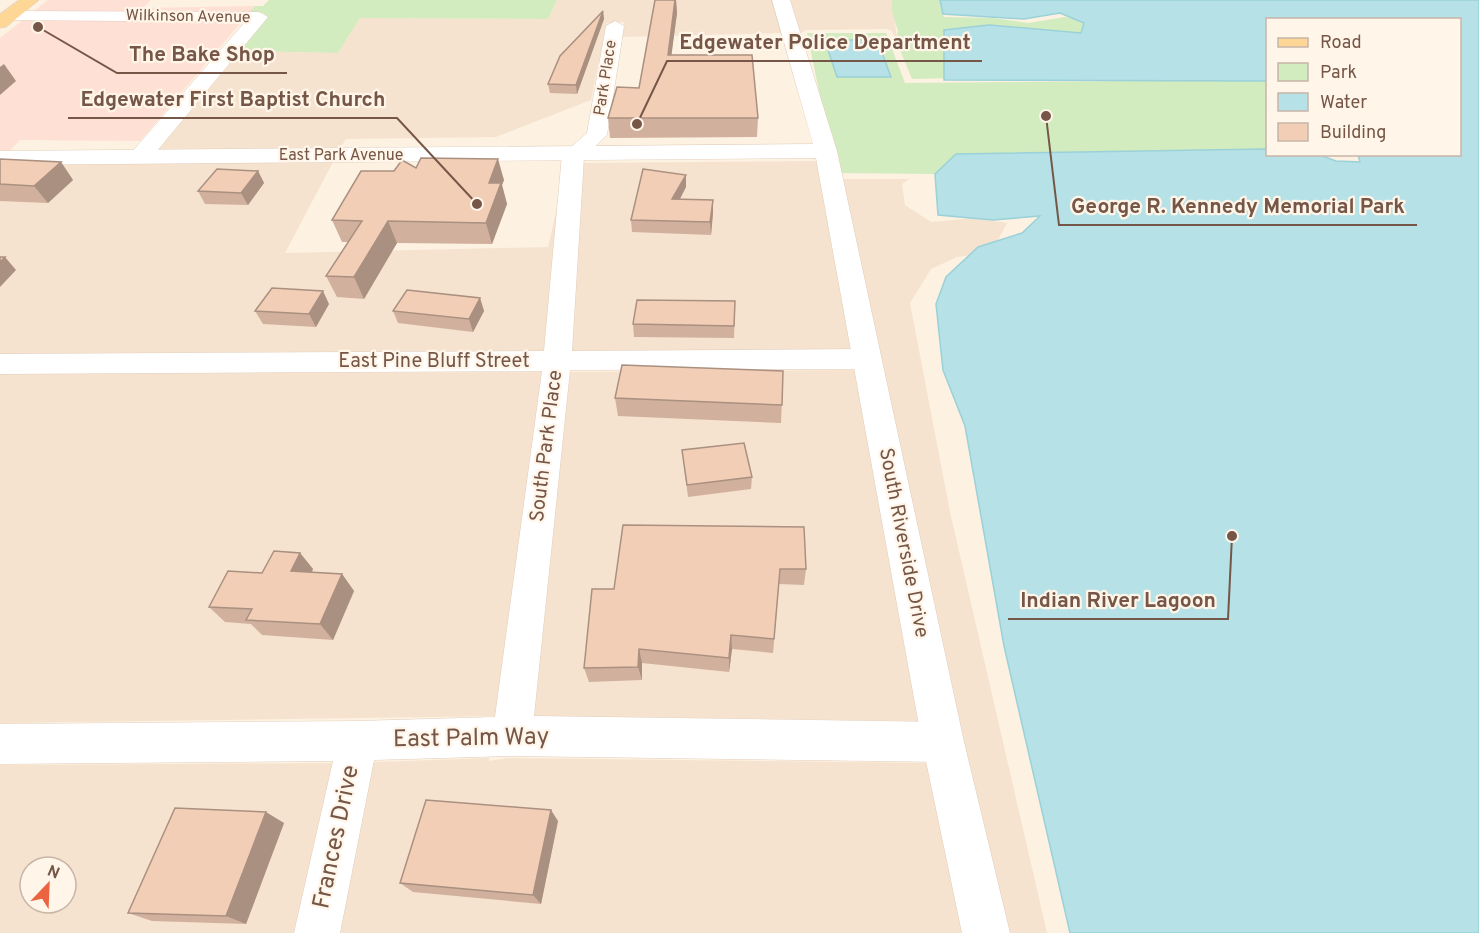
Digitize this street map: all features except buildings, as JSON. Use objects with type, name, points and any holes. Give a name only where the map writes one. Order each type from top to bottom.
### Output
[{"type":"main road","points":[[5,19],[30,0]]},
{"type":"street","name":"South Riverside Drive","points":[[781,0],[826,151],[943,742],[986,933]]},
{"type":"street","name":"Wilkinson Avenue","points":[[5,19],[258,17],[139,158]]},
{"type":"street","name":"Park Place","points":[[573,155],[597,135],[615,26]]},
{"type":"street","name":"East Park Avenue","points":[[0,158],[573,155],[826,151]]},
{"type":"street","name":"South Park Place","points":[[512,736],[557,361],[573,155]]},
{"type":"street","name":"East Pine Bluff Street","points":[[0,364],[867,359]]},
{"type":"street","name":"East Palm Way","points":[[0,744],[358,741],[512,736],[943,742]]},
{"type":"street","name":"Frances Drive","points":[[317,933],[358,741]]},
{"type":"shaded area","points":[[48,0],[151,0],[143,8],[255,6],[249,13],[33,12]]},
{"type":"shaded area","points":[[557,0],[773,0],[782,33],[622,37],[624,22],[607,23],[591,100],[496,137],[346,139],[339,150],[154,151],[238,51],[338,53],[360,18],[548,19]]},
{"type":"shaded area","points":[[789,0],[892,0],[897,38],[896,40],[892,31],[887,29],[807,30],[800,33]]},
{"type":"shaded area","points":[[23,20],[243,20],[140,141],[20,140],[9,151],[0,151],[0,38]]},
{"type":"shaded area","points":[[817,161],[852,349],[572,351],[583,163]]},
{"type":"shaded area","points":[[333,162],[285,253],[548,247],[557,208],[544,351],[0,354],[0,164]]},
{"type":"shaded area","points":[[842,179],[909,179],[902,184],[905,205],[931,222],[974,218],[1007,223],[991,253],[957,257],[931,269],[910,303],[950,512],[1047,933],[1009,933],[962,740],[960,722],[957,721]]},
{"type":"shaded area","points":[[856,370],[919,721],[534,716],[570,372]]},
{"type":"shaded area","points":[[542,372],[496,716],[0,723],[0,374]]},
{"type":"shaded area","points":[[489,758],[489,761],[508,758],[927,763],[963,933],[0,933],[0,765],[349,763]]},
{"type":"green space","points":[[269,0],[557,0],[548,19],[360,18],[338,53],[238,51],[267,16],[263,13],[249,13],[255,6],[263,6]]},
{"type":"green space","points":[[892,0],[947,0],[951,10],[942,13],[944,17],[993,18],[1028,23],[1065,17],[1080,19],[1095,32],[953,78],[912,79],[896,40],[898,31],[892,12]]},
{"type":"green space","points":[[807,33],[886,33],[905,83],[1266,80],[1266,149],[956,154],[935,174],[836,173]]},
{"type":"water","points":[[940,0],[1479,0],[1479,933],[1070,933],[1004,646],[965,426],[943,370],[936,304],[946,277],[978,247],[1022,233],[1040,216],[993,220],[938,215],[935,174],[956,154],[1266,149],[1266,156],[1323,156],[1336,161],[1360,162],[1358,156],[1461,156],[1461,18],[1266,18],[1266,81],[944,80],[944,30],[989,25],[1081,33],[1084,23],[1060,13],[1024,19],[943,14]]},
{"type":"water","points":[[877,39],[891,77],[837,77],[825,41]]},
{"type":"place","name":"The Bake Shop","points":[[38,27]]},
{"type":"place","name":"George R. Kennedy Memorial Park","points":[[1046,116]]},
{"type":"place","name":"Edgewater Police Department","points":[[637,124]]},
{"type":"place","name":"Edgewater First Baptist Church","points":[[477,204]]},
{"type":"place","name":"Indian River Lagoon","points":[[1232,536]]}]
